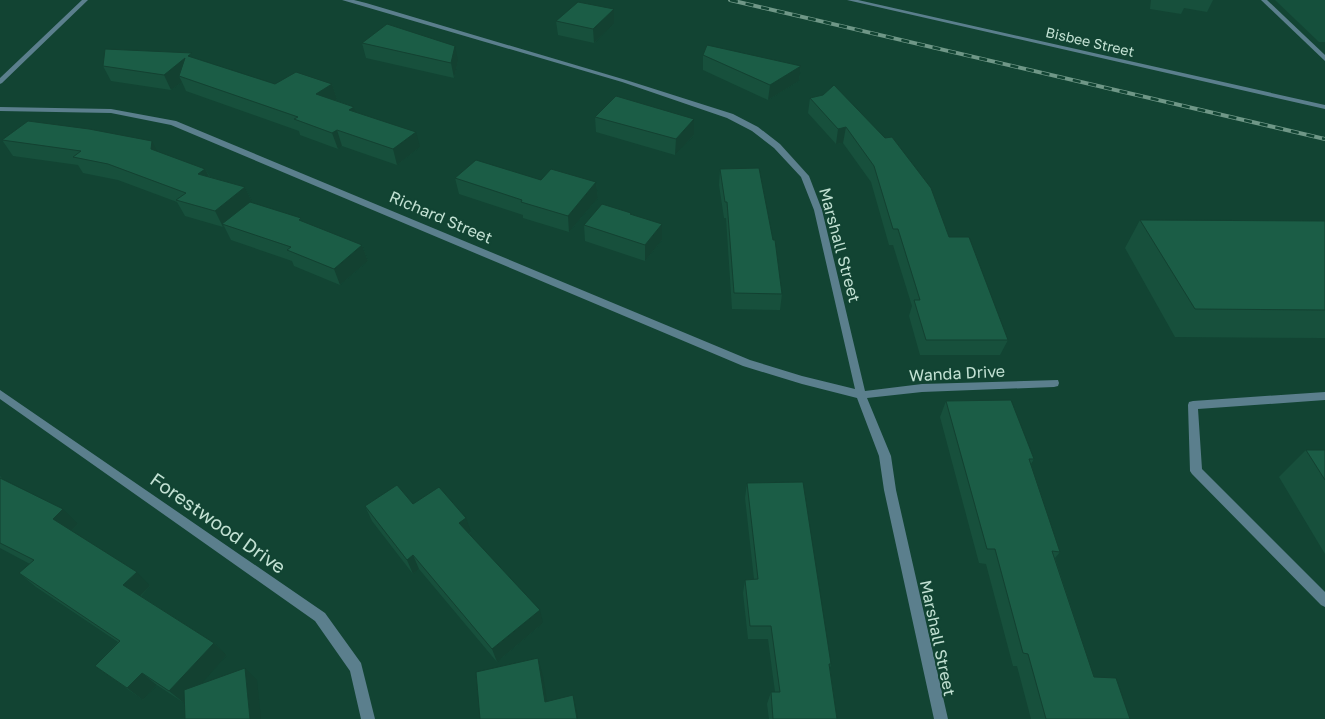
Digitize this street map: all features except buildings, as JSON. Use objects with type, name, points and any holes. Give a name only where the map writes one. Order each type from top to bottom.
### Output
[{"type":"street","points":[[0,82],[85,0]]},
{"type":"street","name":"Marshall Street","points":[[345,0],[624,81],[721,113],[755,129],[777,146],[805,176],[818,210],[861,395],[885,456],[890,490],[941,719]]},
{"type":"street","name":"Bisbee Street","points":[[850,0],[1325,107]]},
{"type":"street","points":[[1264,0],[1325,59]]},
{"type":"street","name":"Richard Street","points":[[0,109],[111,111],[173,123],[213,138],[747,362],[802,380],[861,395]]},
{"type":"street","name":"Wanda Drive","points":[[861,395],[922,388],[1054,383]]},
{"type":"street","name":"Forestwood Drive","points":[[0,394],[320,617],[356,668],[368,719]]},
{"type":"street","points":[[1325,396],[1194,405],[1196,471],[1325,601]]},
{"type":"shaded area","points":[[1275,0],[1325,0],[1325,42],[1319,42]]},
{"type":"railway","points":[[730,0],[1325,139]]}]
